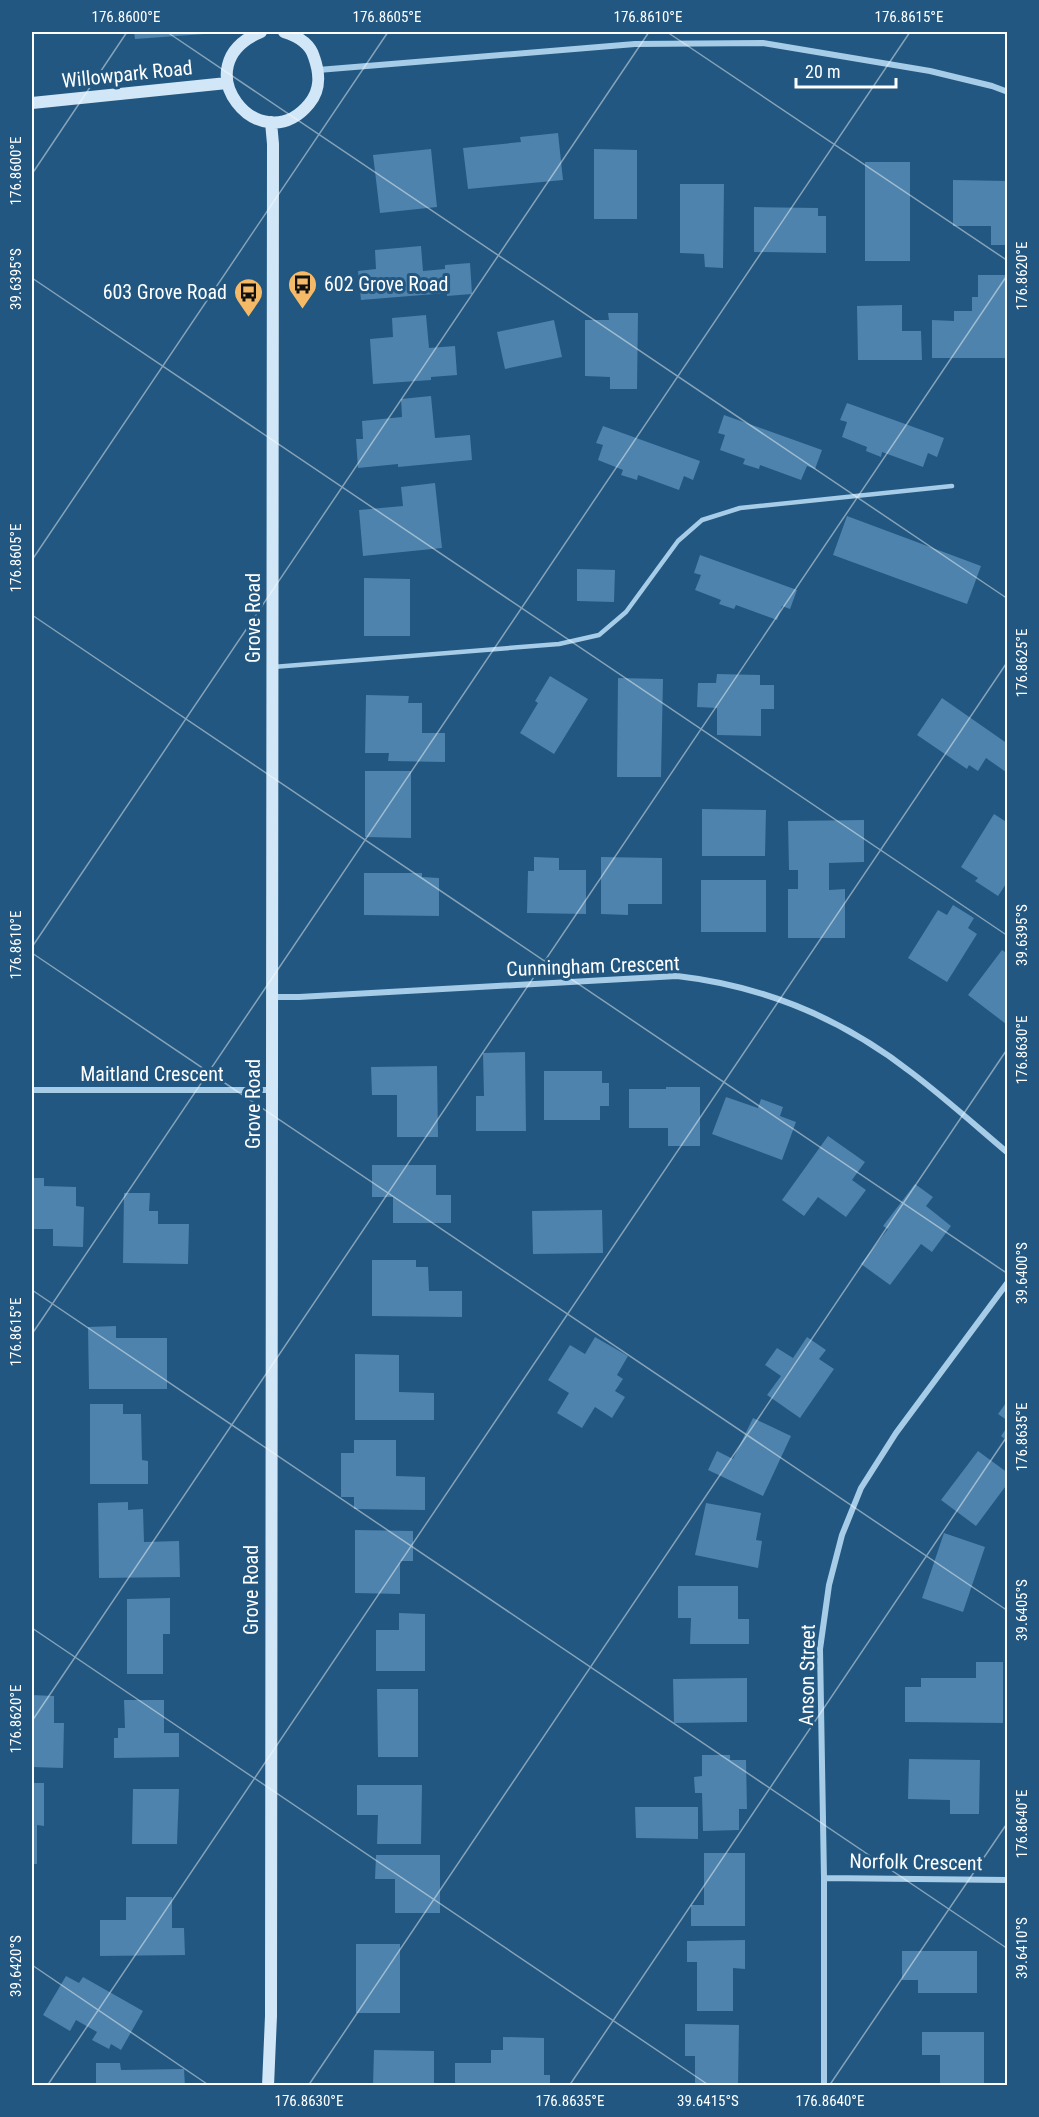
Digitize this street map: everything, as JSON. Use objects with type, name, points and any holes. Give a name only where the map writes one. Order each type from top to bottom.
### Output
[{"type":"main road","points":[[261,32],[246,38],[234,50],[227,66],[227,83],[232,98],[242,111],[271,122],[288,120],[302,112],[313,99],[319,83],[313,53],[293,34],[284,32]]},
{"type":"main road","name":"Willowpark Road","points":[[32,103],[227,83]]},
{"type":"main road","name":"Grove Road","points":[[268,2085],[270,2016],[270,1328],[273,1090],[273,144],[271,122]]},
{"type":"street","points":[[318,70],[635,44],[763,44],[930,71],[1008,92]]},
{"type":"street","name":"Cunningham Crescent","points":[[273,997],[678,976],[726,983],[772,996],[815,1013],[863,1039],[911,1072],[1008,1153]]},
{"type":"street","name":"Maitland Crescent","points":[[32,1090],[273,1090]]},
{"type":"street","name":"Anson Street","points":[[824,2085],[824,1878],[820,1649],[829,1585],[842,1535],[861,1488],[896,1433],[1008,1282]]},
{"type":"street","name":"Norfolk Crescent","points":[[824,1878],[1008,1880]]},
{"type":"lane","points":[[273,667],[559,644],[599,635],[626,612],[678,541],[702,520],[740,508],[952,486]]},
{"type":"building","points":[[134,32],[208,32],[135,39]]},
{"type":"building","points":[[558,133],[563,180],[468,189],[463,148],[521,142],[520,137]]},
{"type":"building","points":[[431,149],[437,207],[380,213],[373,155]]},
{"type":"building","points":[[594,149],[637,150],[637,219],[594,219]]},
{"type":"building","points":[[865,162],[910,162],[910,261],[865,261]]},
{"type":"building","points":[[953,180],[1008,181],[1008,245],[991,245],[991,226],[953,226]]},
{"type":"building","points":[[680,184],[724,184],[723,268],[705,267],[704,254],[680,253]]},
{"type":"building","points":[[754,207],[818,208],[818,216],[826,216],[826,253],[754,252]]},
{"type":"building","points":[[421,246],[423,271],[445,269],[445,265],[470,263],[472,294],[447,296],[447,293],[361,300],[358,271],[376,269],[375,250]]},
{"type":"building","points":[[978,275],[1008,275],[1008,358],[932,358],[932,320],[954,321],[954,311],[972,311],[972,297],[978,297]]},
{"type":"building","points":[[902,305],[902,331],[921,331],[922,360],[858,360],[857,306]]},
{"type":"building","points":[[608,313],[638,313],[637,389],[610,389],[610,377],[585,376],[585,320],[609,320]]},
{"type":"building","points":[[426,315],[429,348],[455,346],[457,375],[431,377],[431,380],[373,384],[370,339],[393,337],[392,318]]},
{"type":"building","points":[[554,320],[562,357],[505,369],[497,332]]},
{"type":"building","points":[[431,396],[435,438],[470,435],[472,460],[398,467],[398,464],[358,468],[356,439],[363,439],[362,421],[402,417],[401,399]]},
{"type":"building","points":[[847,403],[944,438],[937,457],[928,453],[923,467],[882,452],[881,457],[866,451],[867,447],[842,437],[847,422],[840,420]]},
{"type":"building","points":[[724,415],[822,450],[815,469],[807,466],[801,480],[760,465],[759,469],[743,464],[745,459],[720,450],[725,435],[718,433]]},
{"type":"building","points":[[603,426],[700,461],[693,480],[684,476],[679,490],[638,475],[637,480],[621,475],[623,470],[598,460],[603,445],[596,443]]},
{"type":"building","points":[[435,483],[442,548],[363,556],[359,510],[403,506],[401,487]]},
{"type":"building","points":[[847,516],[981,566],[967,604],[833,555]]},
{"type":"building","points":[[700,555],[797,590],[790,609],[782,606],[777,620],[736,605],[734,609],[719,604],[721,600],[695,590],[701,575],[694,573]]},
{"type":"building","points":[[577,569],[615,570],[614,602],[577,601]]},
{"type":"building","points":[[364,578],[410,579],[410,636],[364,636]]},
{"type":"building","points":[[717,674],[760,675],[760,685],[774,685],[774,709],[761,709],[761,736],[717,735],[717,708],[697,707],[698,683],[716,683]]},
{"type":"building","points":[[550,676],[588,699],[554,754],[520,733],[538,703],[535,701]]},
{"type":"building","points":[[618,678],[663,679],[661,777],[617,777]]},
{"type":"building","points":[[366,695],[409,696],[408,703],[422,703],[422,733],[445,733],[445,762],[388,761],[389,753],[365,753]]},
{"type":"building","points":[[942,698],[1008,744],[1006,772],[986,758],[978,771],[969,765],[967,769],[917,735]]},
{"type":"building","points":[[365,771],[411,771],[411,838],[365,837]]},
{"type":"building","points":[[702,809],[766,810],[765,856],[702,856]]},
{"type":"building","points":[[994,814],[1008,823],[1008,881],[998,896],[975,881],[978,878],[961,867]]},
{"type":"building","points":[[864,820],[864,862],[829,863],[829,890],[845,889],[845,938],[788,938],[788,889],[798,889],[798,870],[789,870],[788,821]]},
{"type":"building","points":[[534,857],[559,858],[559,870],[586,870],[586,914],[527,913],[528,871],[534,871]]},
{"type":"building","points":[[601,857],[662,858],[662,904],[628,904],[628,915],[601,914]]},
{"type":"building","points":[[364,873],[422,873],[422,877],[439,878],[439,916],[364,915]]},
{"type":"building","points":[[701,880],[766,880],[766,932],[701,932]]},
{"type":"building","points":[[953,905],[974,918],[968,928],[977,934],[947,982],[908,958],[938,910],[947,915]]},
{"type":"building","points":[[1002,950],[1008,954],[1006,1024],[968,995]]},
{"type":"building","points":[[525,1052],[526,1131],[476,1131],[476,1096],[484,1096],[483,1053]]},
{"type":"building","points":[[437,1066],[438,1137],[397,1137],[397,1095],[372,1095],[371,1067]]},
{"type":"building","points":[[544,1071],[602,1071],[602,1083],[609,1083],[609,1106],[600,1106],[600,1120],[544,1120]]},
{"type":"building","points":[[666,1087],[700,1087],[700,1146],[668,1146],[668,1128],[629,1128],[629,1089],[666,1089]]},
{"type":"building","points":[[726,1097],[758,1108],[761,1099],[783,1107],[780,1116],[796,1122],[782,1160],[712,1134]]},
{"type":"building","points":[[828,1136],[865,1162],[852,1180],[866,1190],[846,1217],[818,1197],[804,1216],[782,1200]]},
{"type":"building","points":[[372,1165],[436,1165],[436,1195],[451,1195],[451,1223],[393,1223],[393,1197],[372,1197]]},
{"type":"building","points":[[32,1178],[44,1178],[44,1186],[76,1187],[76,1206],[84,1207],[83,1247],[53,1246],[53,1229],[32,1229]]},
{"type":"building","points":[[915,1184],[933,1197],[926,1206],[951,1226],[932,1252],[921,1244],[890,1285],[861,1264],[888,1229],[883,1226]]},
{"type":"building","points":[[124,1193],[150,1193],[149,1211],[158,1211],[158,1224],[189,1224],[188,1264],[123,1263]]},
{"type":"building","points":[[602,1210],[603,1253],[533,1254],[532,1211]]},
{"type":"building","points":[[372,1260],[416,1260],[416,1267],[428,1267],[429,1291],[462,1291],[462,1317],[372,1316]]},
{"type":"building","points":[[116,1326],[116,1338],[167,1338],[167,1389],[89,1389],[88,1327]]},
{"type":"building","points":[[595,1337],[628,1356],[617,1375],[623,1379],[615,1391],[625,1397],[612,1418],[595,1407],[582,1428],[557,1413],[569,1393],[548,1380],[570,1345],[585,1354]]},
{"type":"building","points":[[807,1337],[826,1350],[819,1359],[834,1369],[800,1418],[767,1395],[781,1376],[765,1365],[777,1348],[793,1358]]},
{"type":"building","points":[[355,1354],[399,1355],[399,1392],[434,1393],[434,1420],[355,1420]]},
{"type":"building","points":[[1008,1400],[1008,1421],[998,1414]]},
{"type":"building","points":[[90,1404],[123,1404],[123,1414],[141,1414],[142,1460],[148,1461],[148,1484],[90,1484]]},
{"type":"building","points":[[753,1418],[791,1436],[763,1496],[708,1470],[717,1451],[733,1459]]},
{"type":"building","points":[[1008,1426],[1008,1441],[1001,1436]]},
{"type":"building","points":[[354,1440],[396,1440],[396,1476],[425,1477],[425,1510],[354,1509],[354,1497],[341,1497],[341,1453],[354,1453]]},
{"type":"building","points":[[978,1451],[1008,1473],[1008,1483],[976,1526],[941,1500]]},
{"type":"building","points":[[128,1502],[128,1510],[143,1509],[144,1542],[179,1541],[180,1577],[99,1578],[98,1503]]},
{"type":"building","points":[[706,1503],[761,1513],[756,1540],[762,1541],[758,1568],[695,1555]]},
{"type":"building","points":[[355,1530],[413,1531],[413,1561],[400,1561],[400,1594],[355,1593]]},
{"type":"building","points":[[944,1533],[985,1547],[963,1612],[922,1598]]},
{"type":"building","points":[[678,1586],[738,1586],[738,1619],[749,1619],[749,1644],[690,1644],[691,1618],[678,1618]]},
{"type":"building","points":[[170,1598],[170,1634],[163,1634],[163,1674],[127,1674],[127,1599]]},
{"type":"building","points":[[399,1613],[425,1614],[425,1671],[376,1671],[376,1630],[399,1630]]},
{"type":"building","points":[[976,1662],[1003,1662],[1003,1723],[905,1722],[905,1687],[921,1687],[921,1678],[976,1678]]},
{"type":"building","points":[[747,1678],[747,1722],[674,1723],[673,1679]]},
{"type":"building","points":[[377,1689],[418,1689],[418,1757],[378,1757]]},
{"type":"building","points":[[32,1695],[54,1696],[54,1723],[64,1723],[63,1768],[32,1767]]},
{"type":"building","points":[[124,1700],[164,1700],[164,1733],[179,1733],[179,1757],[114,1758],[114,1738],[118,1738],[118,1728],[125,1728]]},
{"type":"building","points":[[702,1755],[730,1755],[730,1760],[746,1760],[747,1809],[739,1809],[739,1830],[703,1831],[702,1793],[695,1793],[694,1777],[702,1776]]},
{"type":"building","points":[[909,1759],[980,1760],[979,1814],[950,1814],[950,1800],[908,1799]]},
{"type":"building","points":[[32,1783],[44,1783],[44,1826],[37,1825],[37,1864],[32,1864]]},
{"type":"building","points":[[357,1785],[422,1785],[421,1844],[377,1844],[378,1815],[357,1815]]},
{"type":"building","points":[[133,1789],[179,1789],[177,1844],[132,1844]]},
{"type":"building","points":[[635,1807],[698,1807],[698,1839],[636,1838]]},
{"type":"building","points":[[704,1853],[745,1853],[745,1926],[691,1926],[691,1905],[704,1905]]},
{"type":"building","points":[[376,1855],[440,1855],[440,1913],[395,1913],[395,1879],[375,1879]]},
{"type":"building","points":[[126,1897],[172,1897],[172,1928],[184,1928],[185,1955],[100,1956],[100,1920],[126,1920]]},
{"type":"building","points":[[745,1940],[745,1969],[733,1968],[733,2011],[697,2011],[697,1962],[687,1962],[687,1941]]},
{"type":"building","points":[[356,1944],[400,1944],[400,2013],[356,2013]]},
{"type":"building","points":[[902,1951],[977,1951],[977,1993],[918,1993],[918,1980],[902,1980]]},
{"type":"building","points":[[66,1976],[79,1983],[83,1977],[143,2011],[121,2050],[111,2044],[109,2049],[92,2040],[97,2032],[76,2020],[70,2031],[43,2015]]},
{"type":"building","points":[[685,2024],[739,2025],[738,2086],[695,2086],[695,2056],[685,2056]]},
{"type":"building","points":[[922,2032],[984,2032],[984,2086],[940,2086],[940,2055],[922,2055]]},
{"type":"building","points":[[503,2037],[544,2038],[544,2075],[550,2075],[550,2086],[455,2086],[455,2063],[491,2063],[491,2050],[503,2050]]},
{"type":"building","points":[[374,2050],[434,2051],[434,2086],[373,2086]]},
{"type":"building","points":[[96,2063],[120,2063],[121,2070],[184,2069],[185,2086],[96,2086]]},
{"type":"place","name":"602 Grove Road","points":[[303,310]]},
{"type":"place","name":"603 Grove Road","points":[[248,318]]}]
